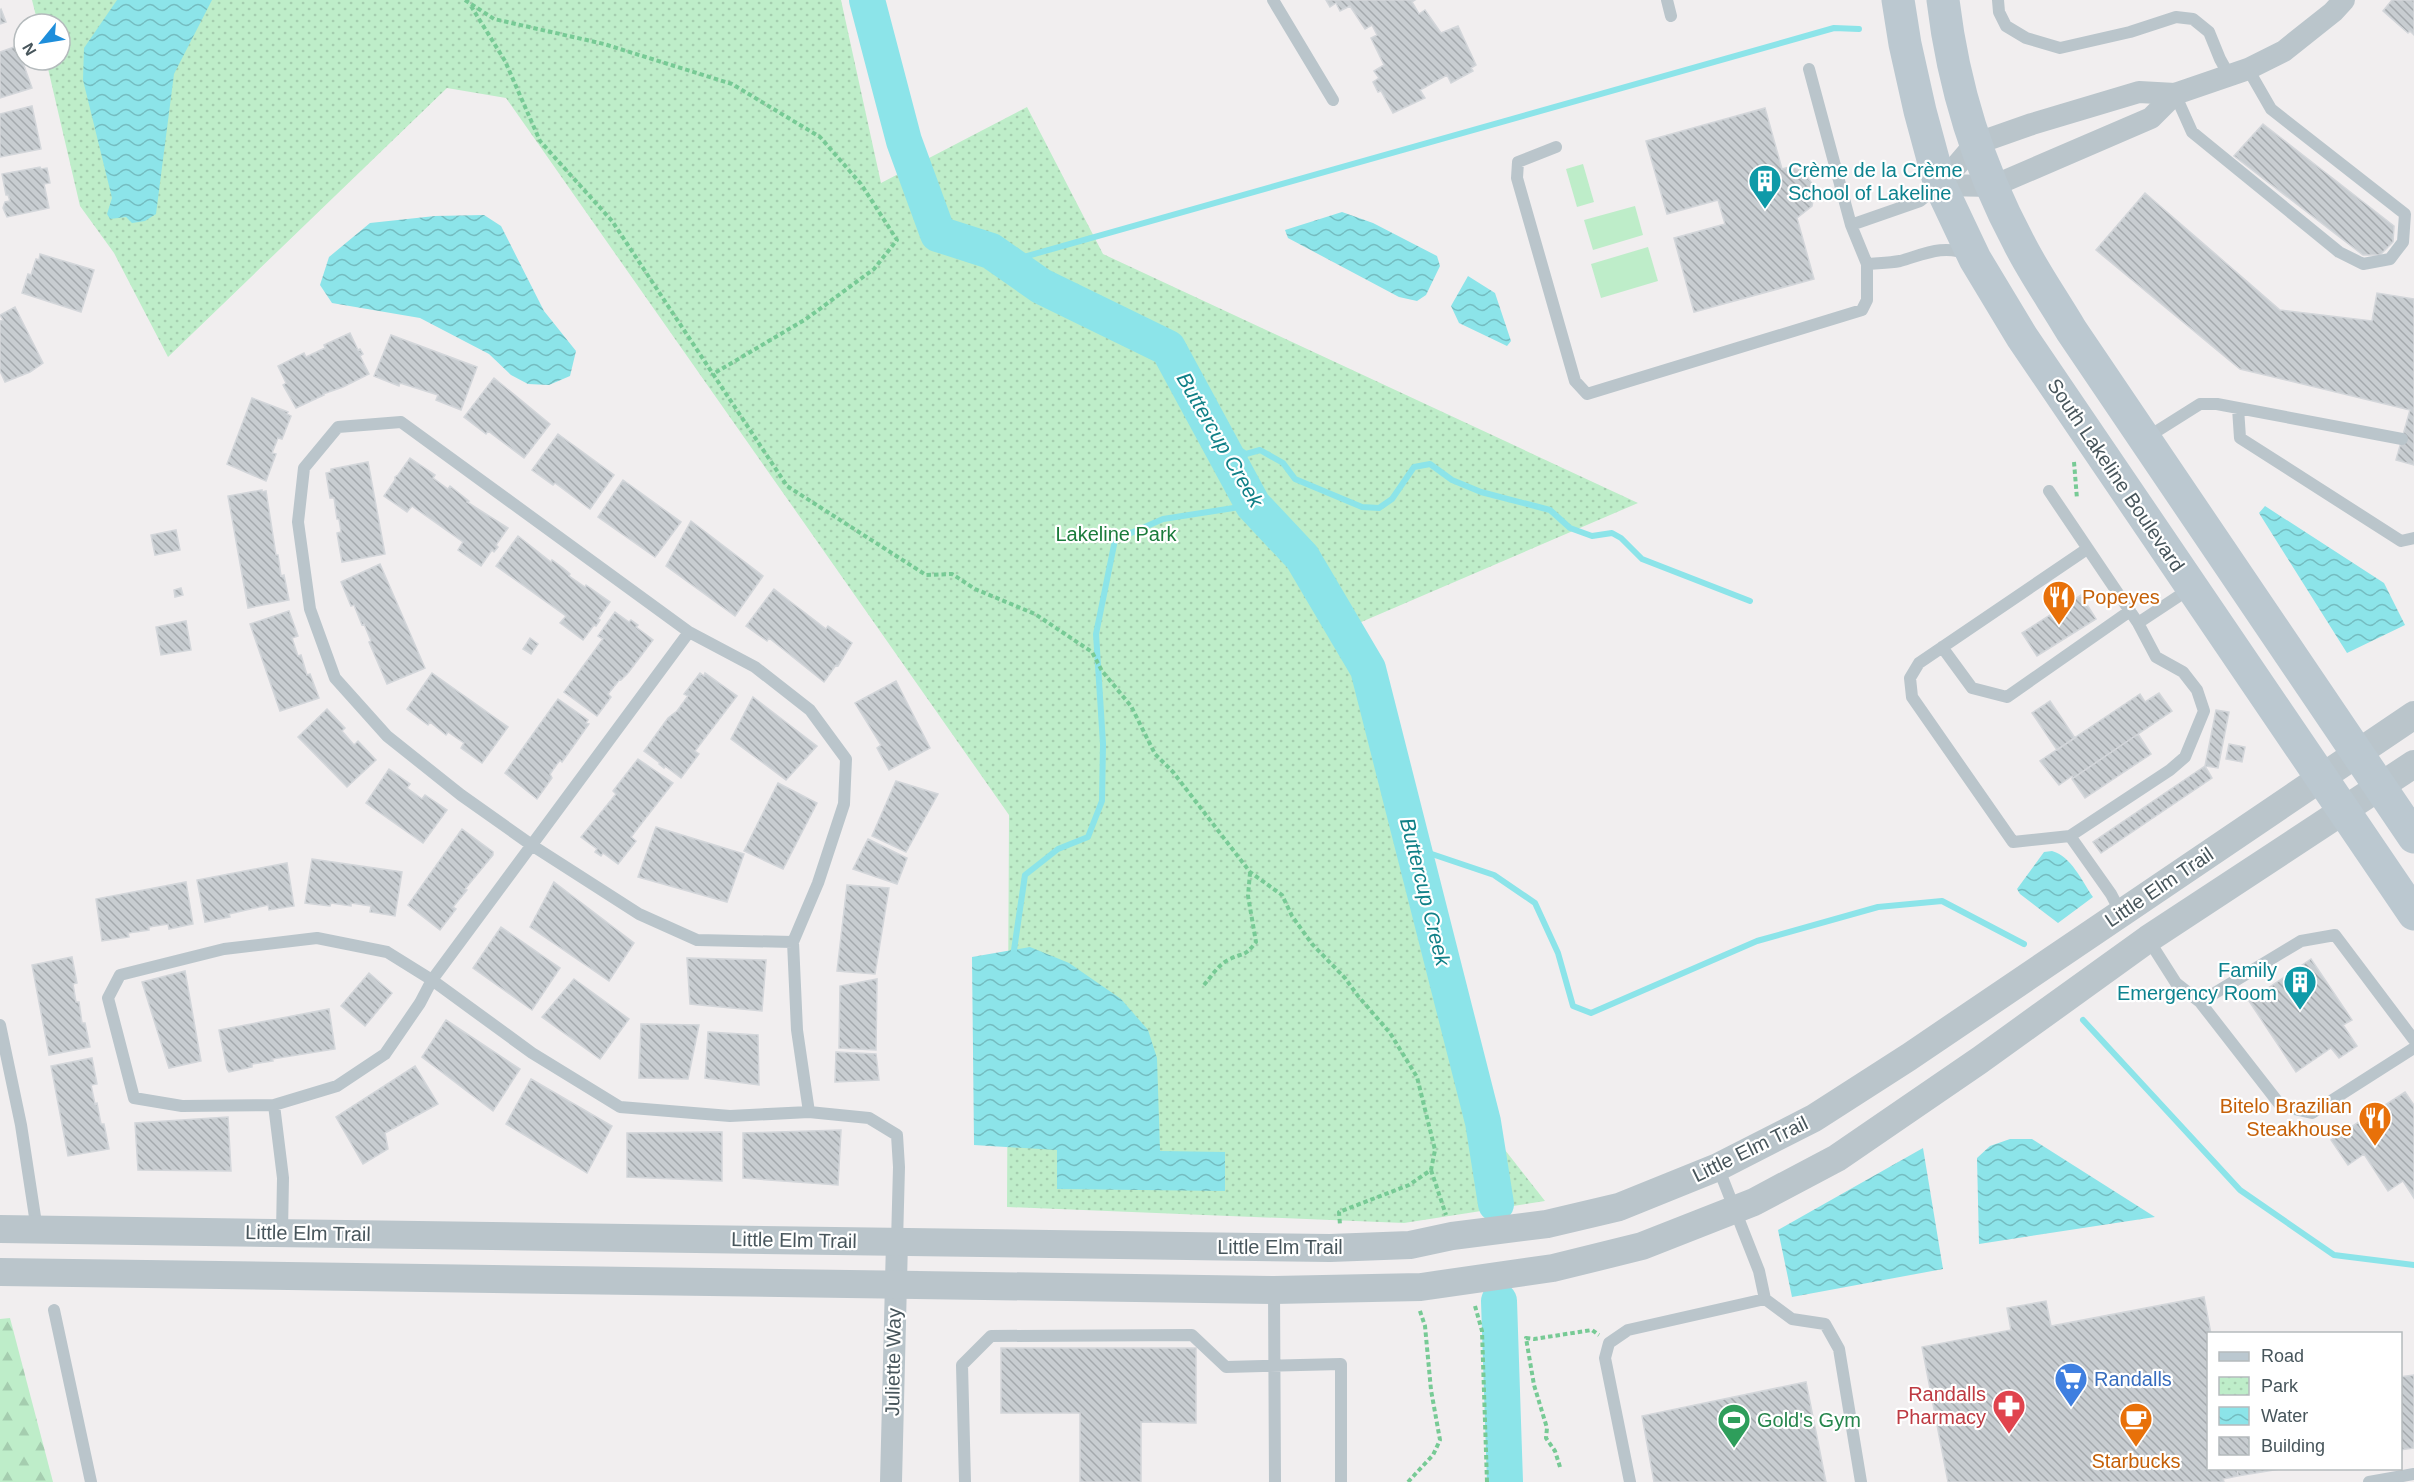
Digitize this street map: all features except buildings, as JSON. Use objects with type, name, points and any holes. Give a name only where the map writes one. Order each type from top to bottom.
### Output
[{"type":"main road","name":"South Lakeline Boulevard","points":[[1898,0],[1909,63],[1940,185],[1982,271],[2022,337],[2414,914]]},
{"type":"main road","points":[[1943,0],[1959,88],[1976,144],[2019,243],[2065,320],[2414,837]]},
{"type":"street","points":[[1940,185],[1976,144],[2032,124],[2139,92],[2175,94],[2239,73],[2284,51],[2333,12],[2344,0]]},
{"type":"street","points":[[1940,185],[1993,186],[2151,118],[2175,94]]},
{"type":"street","name":"Little Elm Trail","points":[[0,1229],[1318,1248],[1410,1245],[1452,1236],[1547,1224],[1619,1208],[1718,1167],[1814,1118],[2414,715]]},
{"type":"street","name":"Little Elm Trail","points":[[0,1272],[1274,1290],[1421,1287],[1553,1268],[1642,1246],[1734,1210],[1837,1158],[1980,1060],[2148,939],[2414,764]]},
{"type":"street","name":"Juliette Way","points":[[891,1482],[894,1286],[897,1242]]},
{"type":"lane","points":[[1273,0],[1333,100]]},
{"type":"lane","points":[[1667,0],[1671,16]]},
{"type":"lane","points":[[1998,0],[1999,12],[2006,26],[2026,38],[2060,48],[2130,32],[2176,17],[2193,19],[2209,32],[2220,59],[2239,73],[2271,109],[2405,214],[2403,242],[2390,259],[2363,264],[2339,252],[2192,132],[2175,94]]},
{"type":"lane","points":[[1556,147],[1518,162],[1516,177],[1575,381],[1587,394],[1862,310],[1867,300],[1867,264],[1851,225],[1809,69]]},
{"type":"lane","points":[[1851,225],[1920,201],[1940,185]]},
{"type":"lane","points":[[1867,264],[1897,261],[1931,251],[1959,250],[1982,271]]},
{"type":"lane","points":[[2145,439],[2200,404],[2217,404],[2402,439]]},
{"type":"lane","points":[[2238,408],[2240,438],[2401,541],[2414,538]]},
{"type":"lane","points":[[793,942],[697,940],[639,914],[533,846],[461,795],[387,736],[335,678],[310,609],[298,522],[304,468],[338,427],[400,422],[690,632],[755,667],[810,710],[846,759],[844,804],[818,883],[793,942],[797,1029],[809,1112]]},
{"type":"lane","points":[[2049,491],[2138,623],[2156,657],[2183,672],[2197,690],[2204,711],[2185,757],[2170,770],[2070,836],[2013,842],[1912,697],[1910,678],[1919,663],[2087,549]]},
{"type":"lane","points":[[2138,623],[2192,587]]},
{"type":"lane","points":[[1942,647],[1972,688],[2007,697],[2130,611]]},
{"type":"lane","points":[[690,632],[432,980],[420,1003],[385,1054],[337,1086],[274,1105],[182,1106],[134,1098],[108,998],[120,975],[224,949],[317,938],[387,952],[432,980],[532,1053],[620,1107],[730,1116],[809,1112],[869,1118],[897,1135],[899,1167],[897,1242]]},
{"type":"lane","points":[[2070,836],[2111,894],[2121,913]]},
{"type":"lane","points":[[2200,1002],[2301,941],[2335,935],[2414,1040]]},
{"type":"lane","points":[[2148,939],[2176,983],[2200,1002],[2281,1106],[2312,1113],[2414,1048]]},
{"type":"lane","points":[[0,1025],[21,1125],[37,1230]]},
{"type":"lane","points":[[274,1105],[283,1178],[282,1232]]},
{"type":"lane","points":[[1718,1167],[1760,1271],[1765,1299],[1792,1319],[1825,1324],[1839,1349],[1861,1482]]},
{"type":"lane","points":[[1274,1290],[1275,1482]]},
{"type":"lane","points":[[1630,1482],[1605,1358],[1609,1343],[1628,1330],[1765,1299]]},
{"type":"lane","points":[[54,1310],[91,1482]]},
{"type":"lane","points":[[965,1482],[962,1365],[992,1335],[1192,1335],[1226,1366],[1341,1364],[1341,1482]]},
{"type":"lane","points":[[2369,1482],[2414,1474]]},
{"type":"path","points":[[467,2],[494,19],[604,44],[732,84],[820,137],[861,184],[897,240],[874,269],[806,319],[713,374]]},
{"type":"path","points":[[467,2],[506,61],[540,141],[612,221],[787,486],[926,575],[952,574],[975,589],[1035,614],[1092,652],[1102,671],[1131,706],[1155,754],[1173,772],[1250,872],[1282,895],[1292,916],[1312,944],[1345,978],[1390,1033],[1417,1077],[1435,1150],[1431,1170],[1446,1217]]},
{"type":"path","points":[[1204,985],[1228,960],[1249,951],[1256,942],[1248,896],[1250,872]]},
{"type":"path","points":[[1340,1225],[1339,1212],[1410,1185],[1431,1170]]},
{"type":"path","points":[[1408,1482],[1433,1455],[1440,1440],[1431,1390],[1425,1326],[1419,1305]]},
{"type":"path","points":[[1475,1306],[1482,1331],[1487,1482]]},
{"type":"path","points":[[1560,1467],[1555,1451],[1546,1438],[1547,1428],[1534,1384],[1526,1338],[1534,1339],[1592,1330],[1609,1343]]},
{"type":"green space","name":"Lakeline Park","points":[[32,0],[841,0],[881,183],[1027,107],[1103,254],[1638,503],[1345,629],[1483,1122],[1545,1201],[1404,1223],[1007,1207],[1009,815],[506,98],[447,88],[168,357],[114,253],[80,206],[49,72],[72,72],[72,12],[35,12]]},
{"type":"green space","points":[[1583,164],[1594,202],[1577,207],[1566,169]]},
{"type":"green space","points":[[1635,206],[1643,235],[1593,250],[1584,220]]},
{"type":"green space","points":[[1648,247],[1658,281],[1601,298],[1591,264]]},
{"type":"green space","points":[[10,1318],[53,1482],[0,1482],[0,1319]]},
{"type":"water","points":[[117,0],[212,0],[174,74],[156,214],[145,221],[132,223],[126,217],[110,219],[107,214],[112,198],[83,80],[84,48]]},
{"type":"water","points":[[1342,212],[1373,223],[1437,256],[1440,266],[1426,295],[1417,301],[1399,297],[1288,238],[1285,230]]},
{"type":"water","points":[[484,215],[501,226],[544,311],[576,351],[570,376],[549,385],[528,384],[511,375],[489,354],[420,318],[332,303],[320,285],[329,257],[370,223],[435,216]]},
{"type":"water","points":[[1468,276],[1495,293],[1511,341],[1507,346],[1459,323],[1451,306]]},
{"type":"water","points":[[2265,506],[2384,583],[2405,625],[2347,653],[2259,513]]},
{"type":"water","points":[[2052,851],[2065,858],[2093,897],[2058,923],[2020,894],[2017,889],[2044,852]]},
{"type":"water","points":[[1030,947],[1069,963],[1121,999],[1148,1030],[1157,1058],[1160,1151],[1225,1152],[1225,1191],[1057,1189],[1057,1150],[974,1145],[972,957]]},
{"type":"water","points":[[2010,1139],[2032,1139],[2155,1217],[1979,1244],[1977,1158],[1990,1146]]},
{"type":"water","points":[[1923,1148],[1943,1269],[1792,1297],[1778,1230]]},
{"type":"waterway","name":"Buttercup Creek","points":[[867,0],[904,141],[938,234],[991,251],[1041,286],[1168,348],[1253,505],[1302,557],[1368,669],[1483,1122],[1496,1204]]},
{"type":"waterway","points":[[1006,262],[1834,28],[1859,29]]},
{"type":"waterway","points":[[1215,434],[1246,454],[1260,450],[1283,463],[1295,479],[1362,507],[1379,508],[1392,499],[1414,467],[1430,464],[1452,480],[1481,492],[1550,510],[1570,528],[1592,536],[1612,533],[1621,538],[1642,559],[1750,601]]},
{"type":"waterway","points":[[1013,957],[1025,875],[1058,849],[1088,837],[1102,801],[1103,744],[1096,634],[1115,540],[1163,519],[1253,505]]},
{"type":"waterway","points":[[1414,848],[1494,875],[1535,903],[1558,953],[1573,1006],[1591,1013],[1757,941],[1878,907],[1942,901],[2024,944]]},
{"type":"waterway","points":[[2083,1020],[2240,1190],[2334,1255],[2414,1265]]},
{"type":"waterway","name":"Buttercup Creek","points":[[1499,1301],[1505,1482]]},
{"type":"place","name":"Crème de la Crème School of Lakeline","points":[[1765,210]]},
{"type":"place","name":"Popeyes","points":[[2059,626]]},
{"type":"place","name":"Family Emergency Room","points":[[2300,1011]]},
{"type":"place","name":"Bitelo Brazilian Steakhouse","points":[[2375,1147]]},
{"type":"place","name":"Randalls","points":[[2071,1408]]},
{"type":"place","name":"Randalls Pharmacy","points":[[2009,1435]]},
{"type":"place","name":"Starbucks","points":[[2136,1448]]},
{"type":"place","name":"Gold's Gym","points":[[1734,1449]]}]
